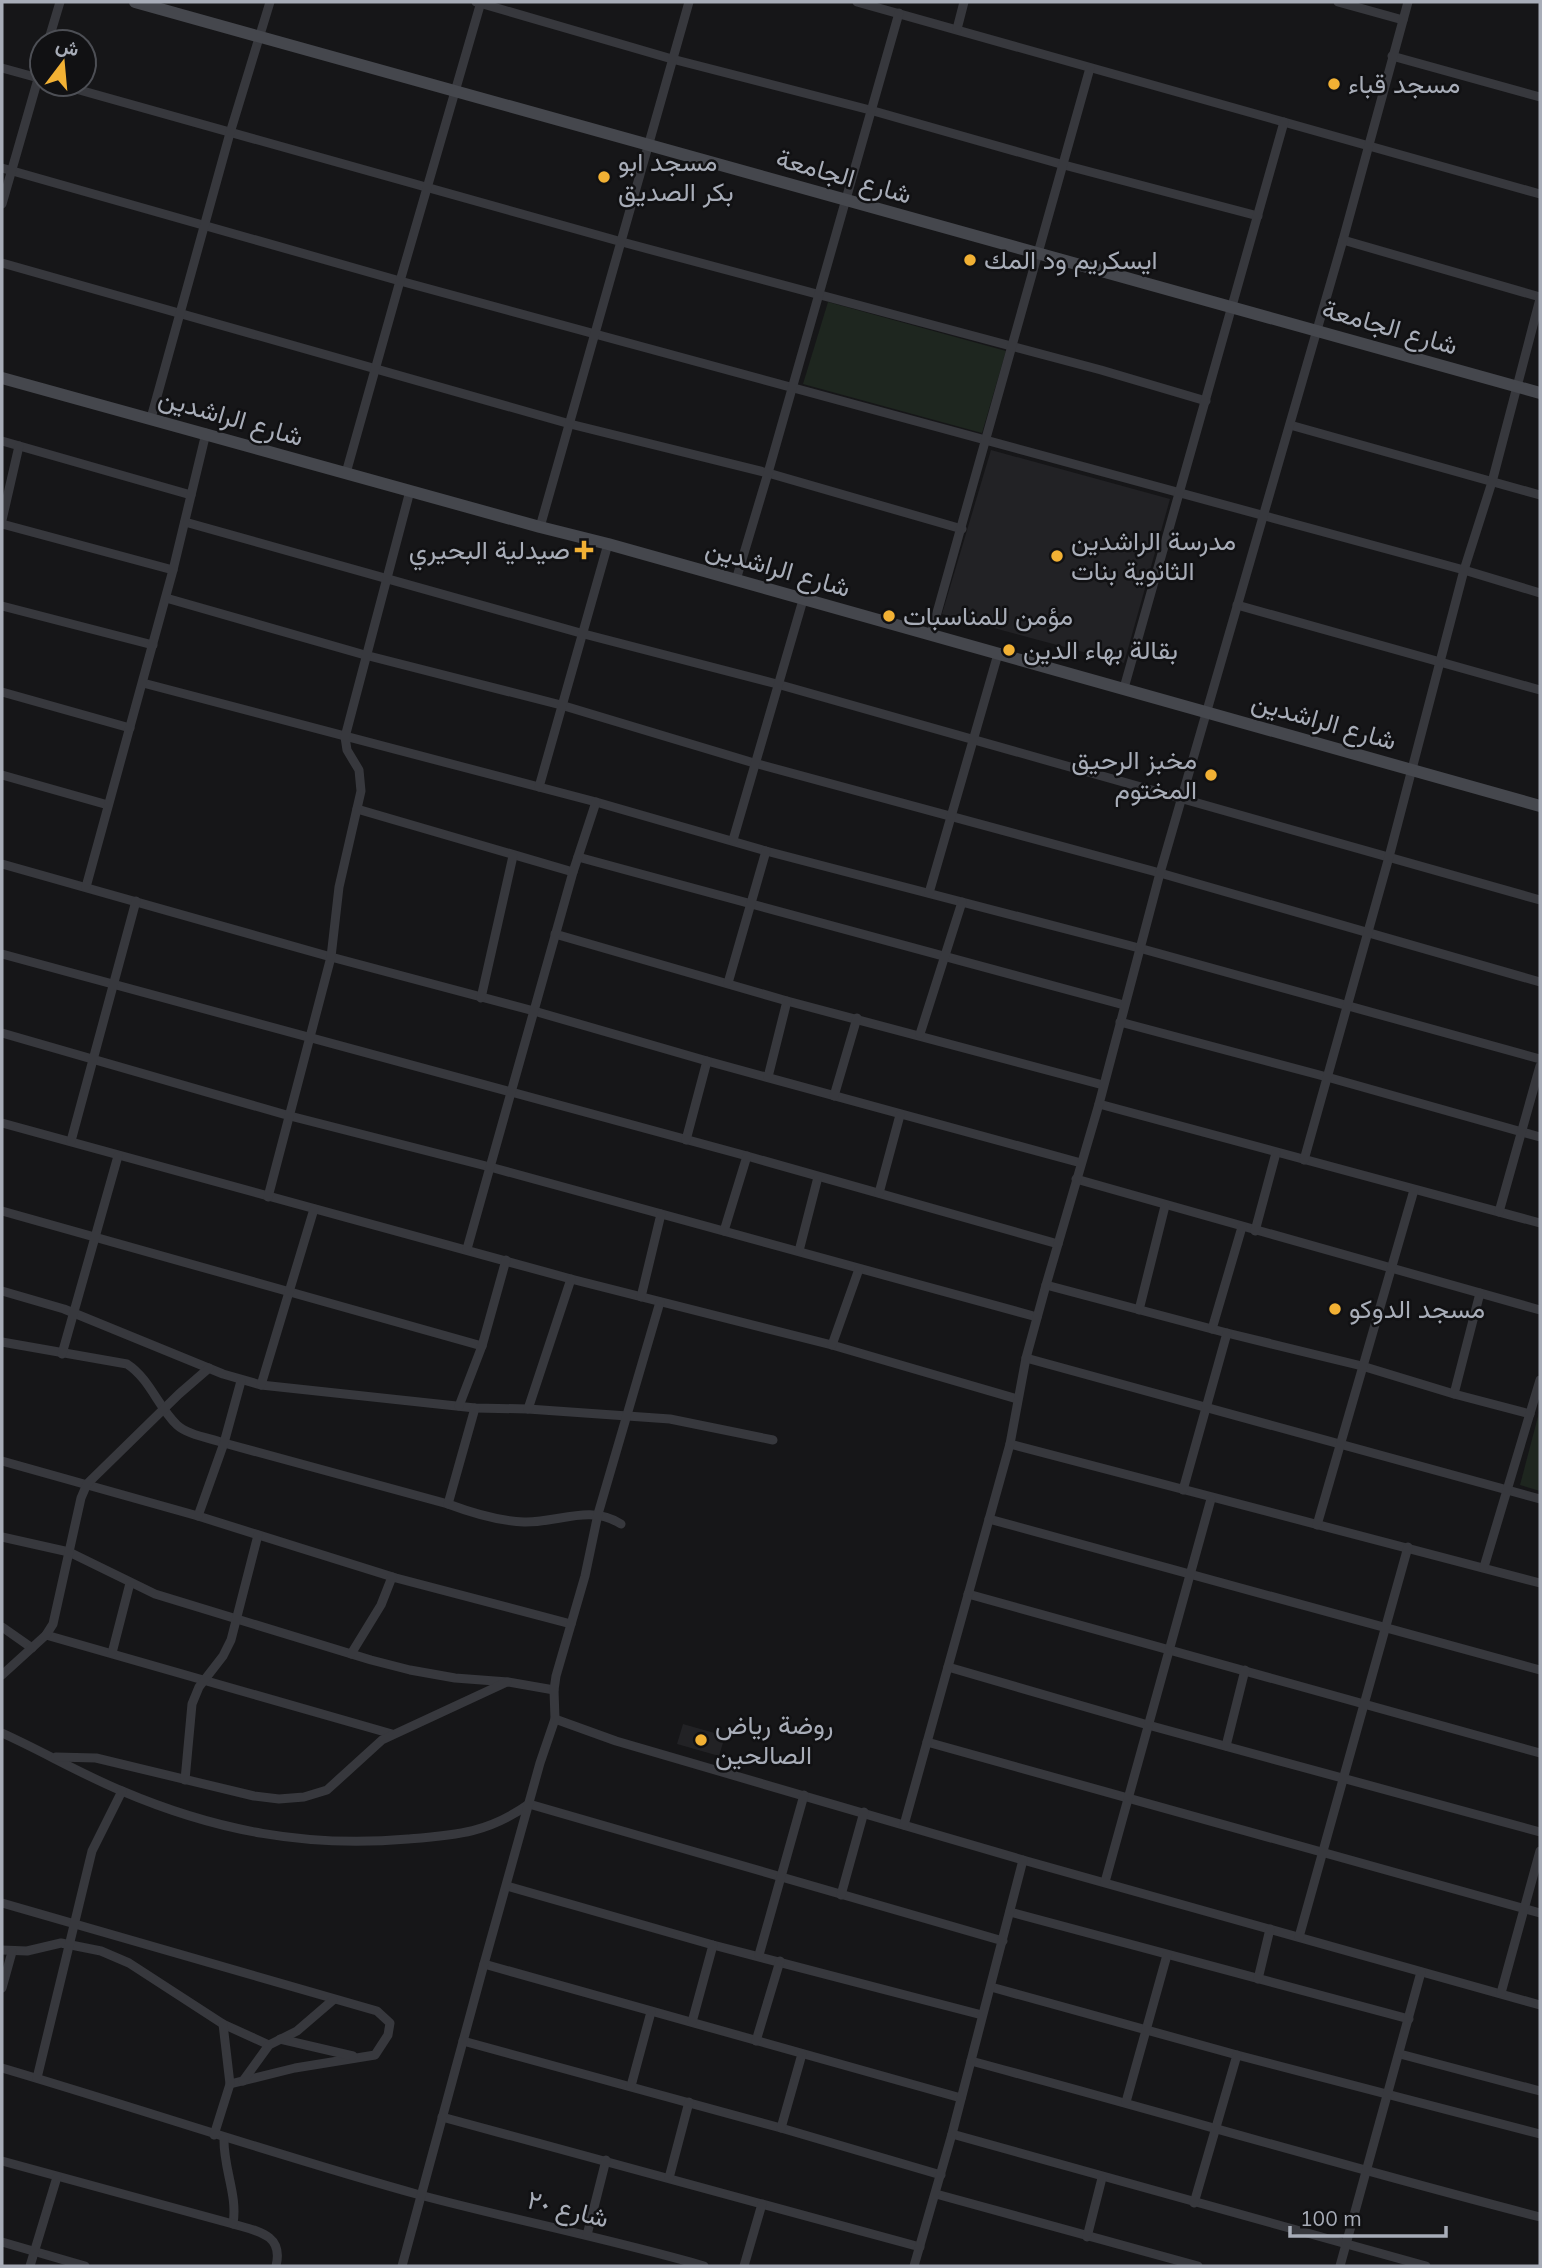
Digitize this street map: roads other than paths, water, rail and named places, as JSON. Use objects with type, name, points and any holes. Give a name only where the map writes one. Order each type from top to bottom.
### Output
[{"type":"street","points":[[52,28],[60,2]]},
{"type":"street","name":"شارع الجامعة","points":[[135,2],[1540,393]]},
{"type":"street","points":[[152,418],[230,133],[270,2]]},
{"type":"street","points":[[346,473],[479,2],[672,59],[1258,216]]},
{"type":"street","points":[[540,527],[689,2]]},
{"type":"street","points":[[858,2],[1540,194]]},
{"type":"street","points":[[957,29],[964,2]]},
{"type":"street","points":[[1338,2],[1403,20]]},
{"type":"street","points":[[904,1825],[1010,1444],[1026,1358],[1099,1104],[1139,948],[1343,240],[1408,2]]},
{"type":"street","points":[[736,580],[899,13]]},
{"type":"street","points":[[1392,56],[1540,97]]},
{"type":"street","points":[[2,68],[28,76]]},
{"type":"street","points":[[931,635],[1090,68]]},
{"type":"street","points":[[98,95],[622,242],[1101,369],[1206,401]]},
{"type":"street","points":[[2,204],[6,169],[33,98]]},
{"type":"street","points":[[1124,688],[1284,122]]},
{"type":"street","points":[[6,169],[400,281],[1180,492],[1540,593]]},
{"type":"street","points":[[1304,1160],[1349,1005],[1464,570],[1492,482],[1540,298],[1343,240]]},
{"type":"street","points":[[2,263],[375,370],[570,424],[768,473],[962,529]]},
{"type":"street","name":"شارع الراشدين","points":[[2,378],[608,544],[1540,806]]},
{"type":"street","points":[[1290,425],[1540,495]]},
{"type":"street","points":[[86,887],[166,598],[206,433]]},
{"type":"street","points":[[2,441],[191,495]]},
{"type":"street","points":[[19,446],[2,522],[173,570]]},
{"type":"street","points":[[268,1197],[331,957],[337,900],[358,809],[361,779],[355,760],[347,750],[345,737],[410,491]]},
{"type":"street","points":[[185,522],[584,634],[972,738],[1540,900]]},
{"type":"street","points":[[539,787],[608,544]]},
{"type":"street","points":[[166,598],[365,655],[561,705],[754,763],[1160,873],[1540,982]]},
{"type":"street","points":[[733,840],[803,600]]},
{"type":"street","points":[[2,606],[153,645]]},
{"type":"street","points":[[1237,606],[1540,690]]},
{"type":"street","points":[[929,893],[998,654]]},
{"type":"street","points":[[143,683],[596,802],[766,851],[1139,948],[1540,1059]]},
{"type":"street","points":[[2,692],[130,728]]},
{"type":"street","points":[[2,775],[108,805]]},
{"type":"street","points":[[467,1249],[555,934],[596,802]]},
{"type":"street","points":[[358,809],[573,872]]},
{"type":"street","points":[[728,983],[766,851]]},
{"type":"street","points":[[481,998],[513,856]]},
{"type":"street","points":[[578,857],[1125,1005]]},
{"type":"street","points":[[2,864],[1081,1163]]},
{"type":"street","points":[[71,1141],[136,901]]},
{"type":"street","points":[[920,1034],[962,902]]},
{"type":"street","points":[[555,934],[787,1001],[1104,1084]]},
{"type":"street","points":[[2,954],[311,1040],[747,1156],[1058,1244]]},
{"type":"street","points":[[768,1077],[787,1001]]},
{"type":"street","points":[[834,1096],[857,1018]]},
{"type":"street","points":[[1120,1022],[1540,1137]]},
{"type":"street","points":[[2,1033],[290,1116],[489,1167],[1037,1317]]},
{"type":"street","points":[[686,1140],[707,1061]]},
{"type":"street","points":[[1499,1212],[1540,1066]]},
{"type":"street","points":[[1099,1104],[1540,1223]]},
{"type":"street","points":[[879,1193],[900,1115]]},
{"type":"street","points":[[2,1123],[570,1279],[832,1345],[1017,1399]]},
{"type":"street","points":[[1255,1231],[1276,1153]]},
{"type":"street","points":[[62,1354],[118,1156]]},
{"type":"street","points":[[723,1231],[747,1156]]},
{"type":"street","points":[[799,1251],[818,1177]]},
{"type":"street","points":[[1076,1179],[1540,1310]]},
{"type":"street","points":[[1317,1525],[1414,1191]]},
{"type":"street","points":[[1139,1310],[1165,1206]]},
{"type":"street","points":[[261,1385],[314,1209]]},
{"type":"street","points":[[2,1212],[482,1346]]},
{"type":"street","points":[[642,1297],[661,1214]]},
{"type":"street","points":[[1212,1329],[1242,1227]]},
{"type":"street","points":[[459,1406],[482,1346],[506,1261]]},
{"type":"street","points":[[832,1345],[859,1269]]},
{"type":"street","points":[[528,1409],[570,1279]]},
{"type":"street","points":[[1046,1285],[1362,1366],[1530,1414]]},
{"type":"street","points":[[2,1291],[73,1312],[241,1381],[261,1385],[475,1408],[670,1419],[773,1440]]},
{"type":"street","points":[[1454,1394],[1480,1293]]},
{"type":"street","points":[[402,2266],[484,1964],[555,1719],[554,1690],[585,1576],[598,1514],[660,1302]]},
{"type":"street","points":[[1183,1490],[1227,1333]]},
{"type":"street","points":[[2,1342],[127,1364],[141,1376],[180,1427],[224,1443],[489,1517],[523,1522],[598,1514],[609,1516],[621,1524]]},
{"type":"street","points":[[1026,1358],[1540,1499]]},
{"type":"street","points":[[2,1675],[46,1635],[53,1624],[81,1498],[88,1484],[209,1368]]},
{"type":"street","points":[[1484,1567],[1540,1380]]},
{"type":"street","points":[[198,1516],[224,1443],[241,1381]]},
{"type":"street","points":[[448,1504],[475,1408]]},
{"type":"street","points":[[1010,1444],[1211,1499],[1484,1567],[1540,1584]]},
{"type":"street","points":[[2,1461],[198,1516],[392,1577],[571,1624]]},
{"type":"street","points":[[1105,1882],[1211,1499]]},
{"type":"street","points":[[989,1519],[1540,1670]]},
{"type":"street","points":[[185,1780],[190,1712],[196,1693],[228,1649],[258,1535]]},
{"type":"street","points":[[2,1538],[69,1552],[96,1563],[130,1583],[180,1603],[351,1654],[443,1676],[508,1682],[554,1690]]},
{"type":"street","points":[[1299,1937],[1408,1548]]},
{"type":"street","points":[[351,1654],[381,1605],[392,1577]]},
{"type":"street","points":[[112,1653],[130,1583]]},
{"type":"street","points":[[968,1594],[1540,1753]]},
{"type":"street","points":[[2,1626],[32,1648]]},
{"type":"street","points":[[46,1635],[392,1734]]},
{"type":"street","points":[[948,1667],[1148,1725],[1540,1832]]},
{"type":"street","points":[[1226,1746],[1245,1670]]},
{"type":"street","points":[[54,1757],[68,1755],[96,1758],[254,1796],[279,1799],[304,1797],[327,1790],[371,1748],[392,1734],[508,1682]]},
{"type":"street","points":[[555,1719],[616,1741],[1023,1860],[1540,2004]]},
{"type":"street","points":[[2,1733],[122,1791],[187,1814],[258,1833],[308,1841],[369,1843],[469,1832],[501,1823],[529,1804]]},
{"type":"street","points":[[927,1742],[1540,1913]]},
{"type":"street","points":[[37,2078],[94,1844],[122,1791]]},
{"type":"street","points":[[759,1955],[804,1795]]},
{"type":"street","points":[[529,1804],[1003,1941]]},
{"type":"street","points":[[841,1895],[864,1812]]},
{"type":"street","points":[[1501,1993],[1540,1851]]},
{"type":"street","points":[[914,2266],[936,2194],[1023,1860]]},
{"type":"street","points":[[506,1886],[713,1945],[982,2015]]},
{"type":"street","points":[[2,1903],[377,2011],[390,2022],[388,2035],[375,2055],[295,2068],[230,2084]]},
{"type":"street","points":[[1010,1912],[1409,2019]]},
{"type":"street","points":[[1258,1979],[1270,1929]]},
{"type":"street","points":[[2,1988],[7,1951],[27,1951],[61,1943],[69,1944],[101,1951],[129,1963],[223,2024],[269,2045]]},
{"type":"street","points":[[692,2022],[713,1945]]},
{"type":"street","points":[[1126,2102],[1167,1955]]},
{"type":"street","points":[[756,2041],[780,1961]]},
{"type":"street","points":[[484,1964],[961,2098]]},
{"type":"street","points":[[1340,2266],[1421,1972]]},
{"type":"street","points":[[991,1987],[1540,2134]]},
{"type":"street","points":[[243,2081],[269,2045],[297,2031],[332,2000]]},
{"type":"street","points":[[631,2086],[651,2012]]},
{"type":"street","points":[[214,2135],[230,2084],[223,2024]]},
{"type":"street","points":[[280,2039],[359,2058]]},
{"type":"street","points":[[463,2041],[689,2102],[941,2175]]},
{"type":"street","points":[[781,2128],[802,2054]]},
{"type":"street","points":[[1400,2054],[1540,2091]]},
{"type":"street","points":[[1194,2203],[1237,2055]]},
{"type":"street","points":[[971,2061],[1126,2102],[1366,2172],[1540,2217]]},
{"type":"street","name":"شارع ٢٠","points":[[2,2068],[214,2135],[422,2195],[587,2235],[669,2262],[704,2266]]},
{"type":"street","points":[[669,2178],[689,2102]]},
{"type":"street","points":[[442,2117],[920,2247]]},
{"type":"street","points":[[952,2134],[1102,2178],[1426,2266]]},
{"type":"street","points":[[224,2138],[225,2159],[235,2211],[233,2224]]},
{"type":"street","points":[[587,2235],[606,2160]]},
{"type":"street","points":[[2,2161],[260,2232],[276,2244],[279,2254],[276,2266]]},
{"type":"street","points":[[30,2266],[57,2177]]},
{"type":"street","points":[[1087,2237],[1102,2178]]},
{"type":"street","points":[[936,2194],[1087,2237],[1158,2261],[1198,2266]]},
{"type":"street","points":[[744,2266],[762,2203]]},
{"type":"street","points":[[2,2242],[85,2266]]},
{"type":"place","name":"مسجد قباء","points":[[1334,84]]},
{"type":"place","name":"مسجد ابو بكر الصديق","points":[[604,177]]},
{"type":"place","name":"ايسكريم ود المك","points":[[970,260]]},
{"type":"place","name":"صيدلية البحيري","points":[[584,550]]},
{"type":"place","name":"مدرسة الراشدين الثانوية بنات","points":[[1057,556]]},
{"type":"place","name":"مؤمن للمناسبات","points":[[889,616]]},
{"type":"place","name":"بقالة بهاء الدين","points":[[1009,650]]},
{"type":"place","name":"مخبز الرحيق المختوم","points":[[1211,775]]},
{"type":"place","name":"مسجد الدوكو","points":[[1335,1309]]},
{"type":"place","name":"روضة رياض الصالحين","points":[[701,1740]]}]
